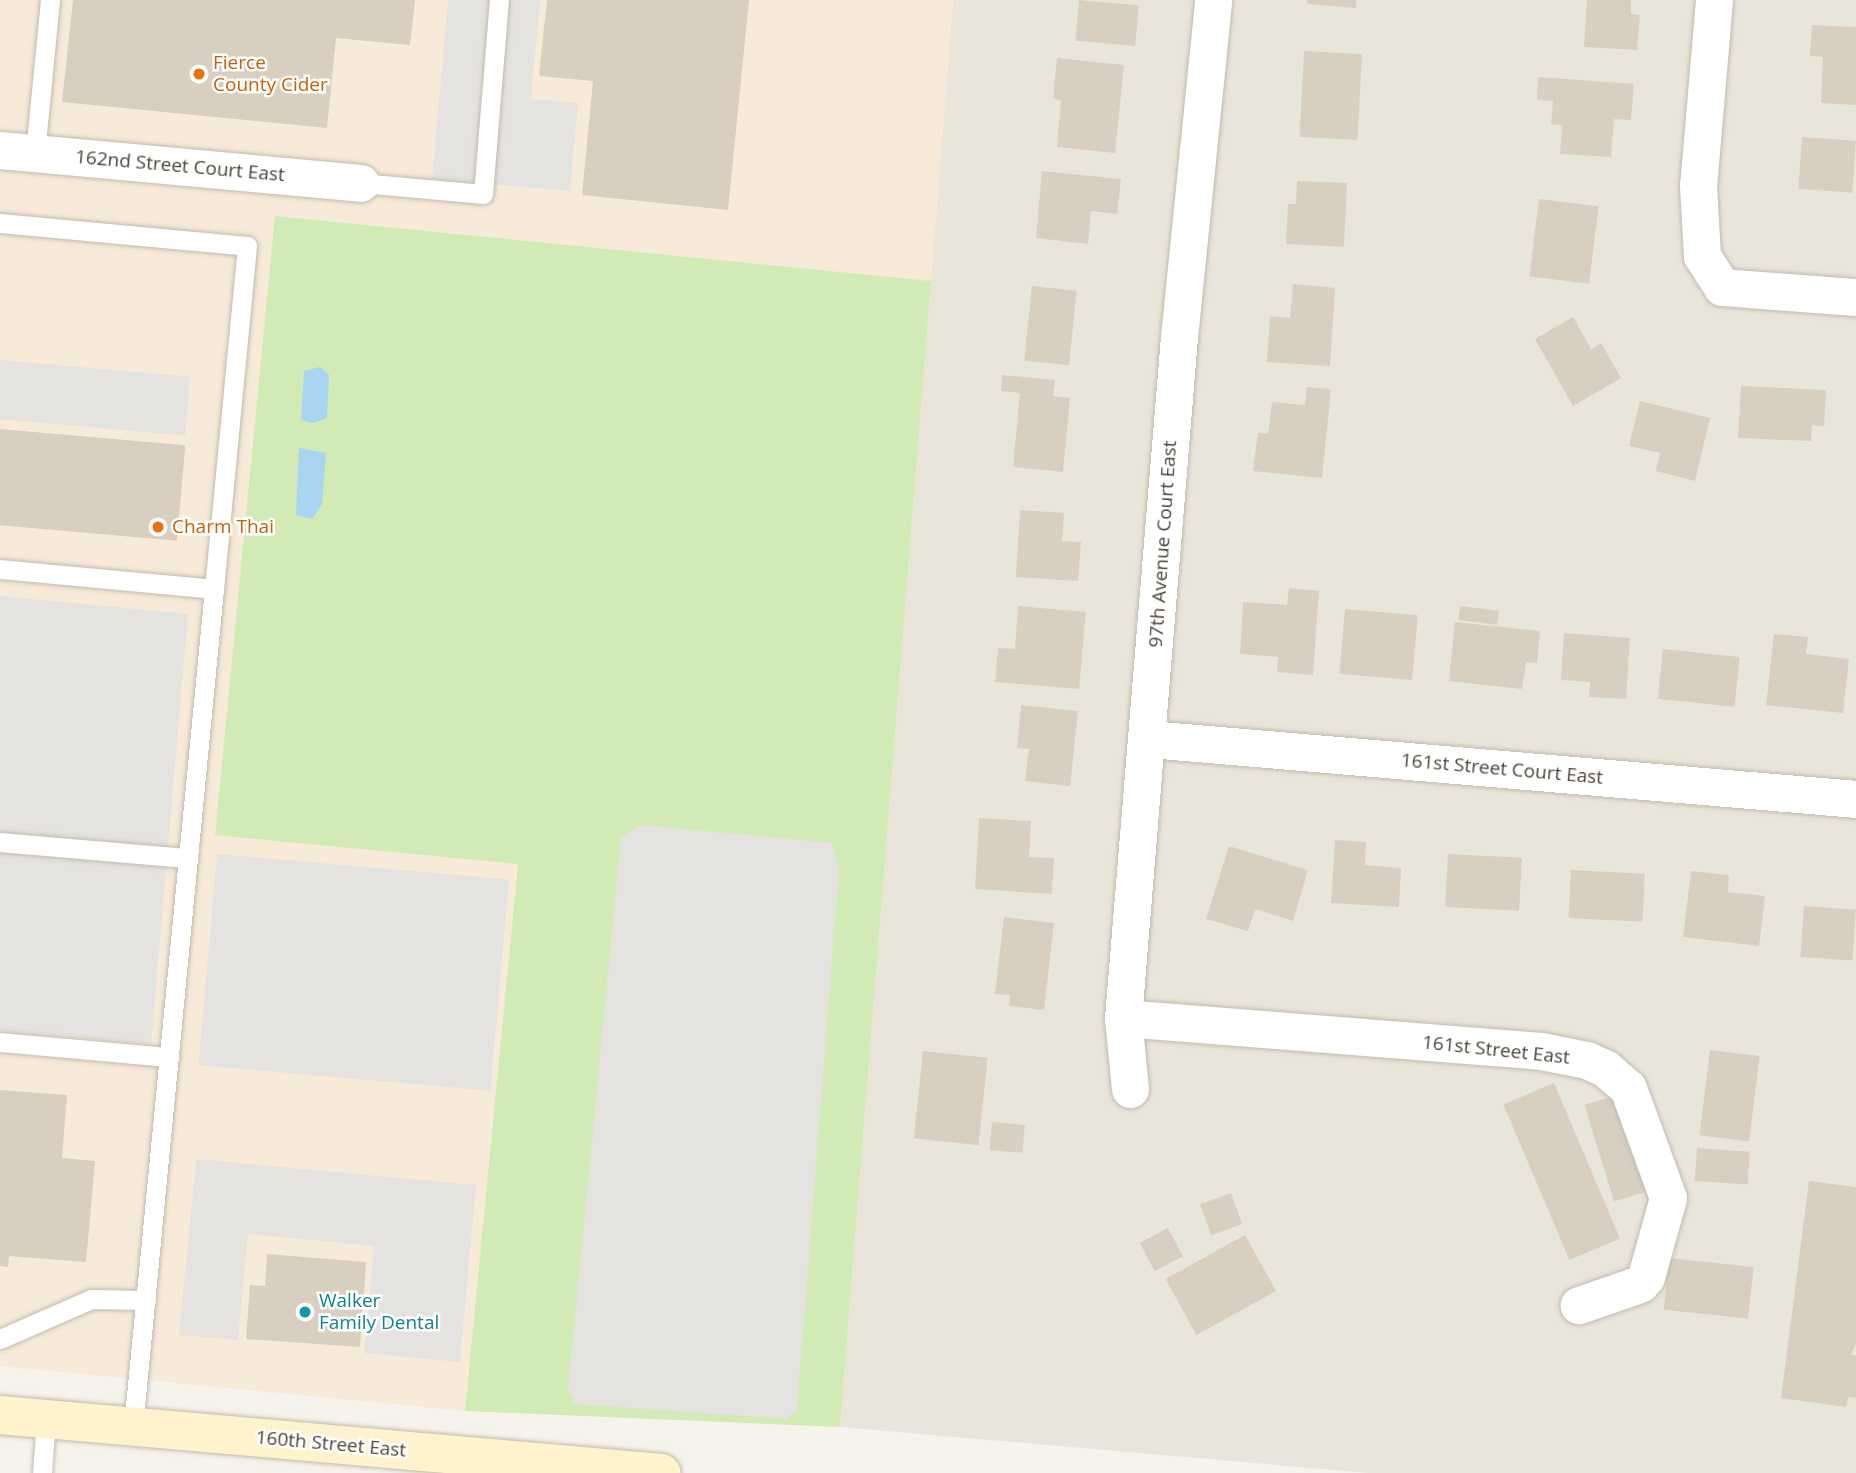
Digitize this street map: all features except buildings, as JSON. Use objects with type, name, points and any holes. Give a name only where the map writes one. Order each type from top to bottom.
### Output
[{"type":"main road","name":"160th Street East","points":[[0,1415],[133,1427],[452,1464],[661,1473]]},
{"type":"street","name":"97th Avenue Court East","points":[[1130,1089],[1124,1018],[1149,739],[1178,337],[1213,0]]},
{"type":"street","points":[[1714,0],[1698,185],[1702,256],[1721,287],[1856,297]]},
{"type":"street","name":"162nd Street Court East","points":[[17,151],[360,183]]},
{"type":"street","name":"161st Street Court East","points":[[1149,739],[1856,799]]},
{"type":"street","name":"161st Street East","points":[[1124,1018],[1541,1051],[1587,1060],[1606,1069],[1628,1088],[1668,1198],[1646,1277],[1640,1283],[1579,1305]]},
{"type":"lane","points":[[17,151],[50,0]]},
{"type":"lane","points":[[360,183],[483,194],[499,0]]},
{"type":"lane","points":[[0,223],[247,246],[133,1427]]},
{"type":"lane","points":[[0,569],[214,589]]},
{"type":"lane","points":[[0,842],[188,858]]},
{"type":"lane","points":[[0,1042],[169,1057]]},
{"type":"lane","points":[[0,1339],[92,1299],[146,1300]]},
{"type":"lane","points":[[42,1473],[46,1419]]},
{"type":"shaded area","points":[[0,0],[953,0],[931,281],[276,216],[215,834],[518,864],[465,1411],[0,1366]]},
{"type":"shaded area","points":[[448,0],[540,0],[531,99],[578,103],[570,191],[432,179]]},
{"type":"shaded area","points":[[953,0],[1856,0],[1856,1473],[1369,1473],[840,1427]]},
{"type":"shaded area","points":[[0,360],[190,377],[185,435],[0,419]]},
{"type":"shaded area","points":[[0,596],[188,614],[151,1044],[0,1031]]},
{"type":"shaded area","points":[[641,825],[832,843],[839,870],[797,1410],[787,1419],[575,1404],[568,1390],[621,838]]},
{"type":"shaded area","points":[[217,854],[509,880],[490,1091],[199,1065]]},
{"type":"shaded area","points":[[196,1159],[476,1185],[460,1362],[364,1353],[374,1246],[248,1234],[238,1340],[179,1335]]},
{"type":"green space","points":[[275,216],[931,281],[840,1427],[465,1411],[518,864],[215,835]]},
{"type":"water","points":[[320,367],[329,375],[327,418],[313,423],[301,420],[304,371]]},
{"type":"water","points":[[299,448],[326,453],[322,504],[312,519],[296,515]]},
{"type":"place","name":"Fierce County Cider","points":[[199,74]]},
{"type":"place","name":"Charm Thai","points":[[158,527]]},
{"type":"place","name":"Walker Family Dental","points":[[305,1312]]}]
